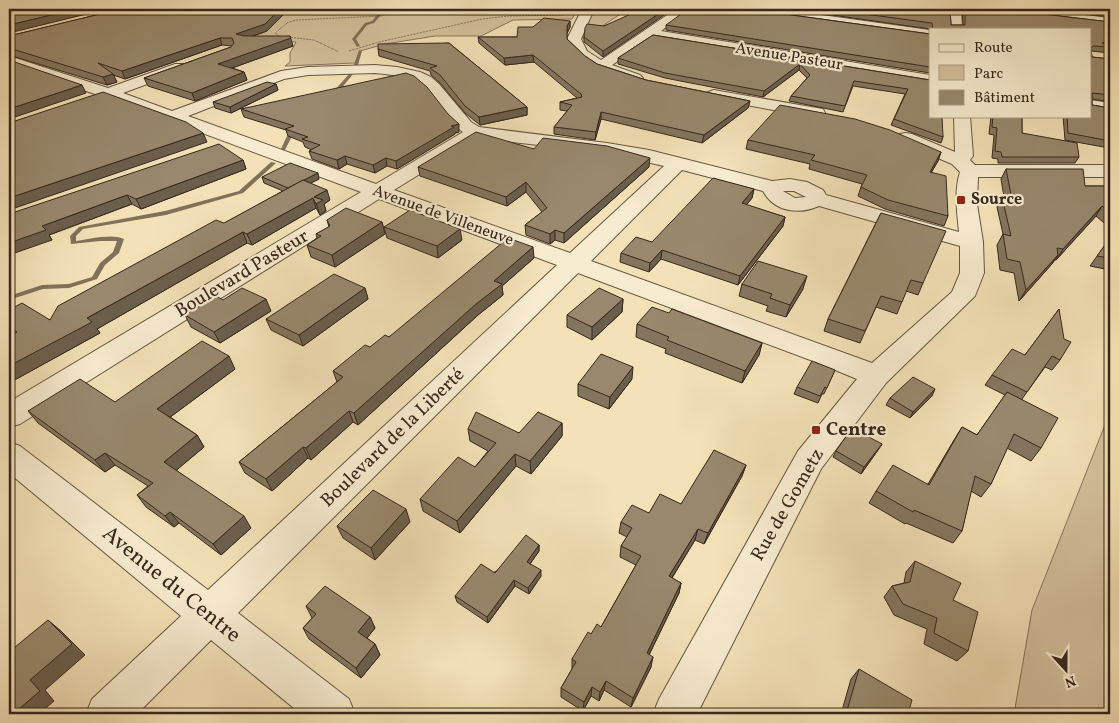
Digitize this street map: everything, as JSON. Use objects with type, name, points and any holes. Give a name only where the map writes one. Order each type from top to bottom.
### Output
[{"type":"street","points":[[588,9],[576,33],[574,44],[584,55],[602,66],[647,82]]},
{"type":"street","points":[[602,66],[684,9]]},
{"type":"street","points":[[754,9],[929,34]]},
{"type":"street","points":[[955,9],[956,28]]},
{"type":"street","points":[[1007,9],[1110,22]]},
{"type":"street","points":[[1104,9],[1110,11]]},
{"type":"street","name":"Avenue Pasteur","points":[[648,33],[929,80]]},
{"type":"street","name":"Avenue de Villeneuve","points":[[9,60],[108,92],[823,354],[876,376]]},
{"type":"street","points":[[81,102],[192,63]]},
{"type":"street","points":[[173,116],[280,75],[308,71],[397,71],[415,75],[426,80],[465,126],[475,132],[607,148],[679,162],[772,187],[773,194],[778,199],[787,202],[806,204],[813,203],[816,199],[972,242]]},
{"type":"street","points":[[700,93],[829,116]]},
{"type":"street","points":[[1092,105],[1110,108]]},
{"type":"street","name":"Rue de Gometz","points":[[674,714],[809,460],[876,376],[963,296],[972,273],[972,242],[967,204],[962,118]]},
{"type":"street","name":"Boulevard Pasteur","points":[[9,416],[475,132]]},
{"type":"street","points":[[891,133],[964,166],[1110,171]]},
{"type":"street","points":[[207,150],[235,140]]},
{"type":"street","name":"Boulevard de la Liberté","points":[[107,714],[679,162]]},
{"type":"street","name":"Avenue du Centre","points":[[9,455],[334,714]]},
{"type":"path","points":[[395,9],[390,14],[382,16],[296,20],[287,23],[275,33],[276,36],[314,40],[342,53],[379,42],[482,19],[509,16],[567,15]]},
{"type":"green space","points":[[578,9],[572,19],[513,20],[481,36],[435,36],[385,44],[360,51],[355,63],[285,66],[290,62],[290,53],[296,42],[243,40],[288,10]]},
{"type":"green space","points":[[592,9],[628,9],[583,39]]},
{"type":"green space","points":[[1110,412],[1110,714],[1014,714],[1032,610]]},
{"type":"building","points":[[10,9],[76,9],[9,25]]},
{"type":"building","points":[[121,9],[280,9],[265,24],[236,34],[244,36],[290,36],[291,38],[218,64],[244,72],[192,93],[144,78],[231,47],[234,43],[232,38],[220,38],[122,71],[98,63],[113,74],[103,77],[9,48],[9,36]]},
{"type":"building","points":[[642,9],[666,9],[603,51],[584,37],[587,24],[604,26]]},
{"type":"building","points":[[688,9],[753,9],[929,34],[929,67],[666,25]]},
{"type":"building","points":[[827,9],[950,9],[951,25],[965,25],[965,9],[1007,9],[1110,22],[1110,41],[1102,43],[1110,44],[1110,47],[1092,47],[1092,28],[933,28],[932,23]]},
{"type":"building","points":[[1089,9],[1110,9],[1110,11]]},
{"type":"building","points":[[544,18],[570,21],[567,26],[567,39],[585,56],[597,64],[646,80],[750,101],[704,135],[601,112],[596,132],[554,127],[572,105],[560,102],[582,97],[581,94],[533,55],[504,58],[478,37],[517,37],[518,27],[533,27]]},
{"type":"building","points":[[653,35],[929,80],[929,118],[942,118],[943,137],[894,119],[908,89],[854,81],[845,106],[791,96],[810,75],[800,64],[764,91],[665,73],[618,58]]},
{"type":"building","points":[[449,43],[527,107],[479,117],[465,106],[440,75],[430,68],[437,66],[378,49],[378,44]]},
{"type":"building","points":[[1092,57],[1110,59],[1110,95],[1092,93]]},
{"type":"building","points":[[9,60],[82,85],[9,109]]},
{"type":"building","points":[[406,73],[414,76],[427,87],[448,114],[459,124],[451,126],[454,127],[396,161],[386,158],[373,165],[345,156],[337,160],[309,151],[320,145],[302,139],[308,137],[285,129],[294,126],[241,109]]},
{"type":"building","points":[[267,82],[276,84],[230,107],[213,102]]},
{"type":"building","points":[[103,92],[186,122],[203,133],[9,198],[9,123]]},
{"type":"building","points":[[780,105],[855,119],[890,130],[941,152],[930,172],[946,176],[948,216],[888,200],[861,187],[867,175],[811,160],[815,155],[748,140]]},
{"type":"building","points":[[1092,105],[1110,108],[1110,141],[1068,133],[1067,118],[1092,118]]},
{"type":"building","points":[[993,118],[1022,118],[1022,133],[1077,143],[1079,157],[1002,157],[1001,152],[995,151],[997,128],[992,127]]},
{"type":"building","points":[[476,132],[534,149],[543,138],[607,146],[650,158],[564,233],[555,230],[550,234],[525,225],[547,208],[526,182],[506,197],[418,167]]},
{"type":"building","points":[[219,144],[243,160],[136,199],[127,195],[42,226],[46,230],[9,243],[9,214]]},
{"type":"building","points":[[290,163],[318,173],[288,188],[262,177]]},
{"type":"building","points":[[1006,169],[1083,169],[1085,186],[1110,186],[1110,212],[1102,206],[1063,249],[1057,248],[1058,255],[1026,290],[1020,262],[1007,259],[1003,234],[1011,236],[1002,197],[1012,199]]},
{"type":"building","points":[[713,178],[754,189],[742,203],[785,217],[740,276],[662,250],[650,263],[621,253],[636,237],[652,242]]},
{"type":"building","points":[[303,180],[327,190],[314,197],[323,200],[316,204],[313,198],[247,234],[243,232],[87,318],[92,322],[9,366],[9,337],[17,332],[9,327],[9,310],[22,303],[50,320],[58,306],[216,220],[224,223]]},
{"type":"building","points":[[346,208],[382,222],[332,255],[307,245],[321,236],[316,234],[330,226],[327,220]]},
{"type":"building","points":[[410,210],[460,229],[437,246],[384,227]]},
{"type":"building","points":[[881,213],[946,231],[923,283],[911,280],[902,302],[881,296],[865,331],[828,319]]},
{"type":"building","points":[[508,238],[533,247],[494,281],[502,284],[476,304],[354,413],[349,411],[266,479],[239,462],[343,377],[333,371],[365,345],[370,347],[385,335],[389,337]]},
{"type":"building","points":[[1110,238],[1110,258],[1097,256]]},
{"type":"building","points":[[758,261],[807,276],[790,305],[770,298],[772,294],[742,284]]},
{"type":"building","points":[[334,274],[365,288],[299,335],[266,319]]},
{"type":"building","points":[[242,288],[266,299],[214,332],[185,315],[216,296],[223,300]]},
{"type":"building","points":[[599,288],[623,299],[592,327],[567,315]]},
{"type":"building","points":[[652,307],[669,313],[672,309],[762,343],[745,371],[667,340],[669,337],[637,324]]},
{"type":"building","points":[[1059,309],[1064,339],[1071,342],[1060,360],[1052,356],[1027,392],[992,375],[1012,349],[1025,355]]},
{"type":"building","points":[[202,341],[229,356],[157,409],[197,435],[164,462],[244,516],[213,544],[170,512],[165,516],[137,495],[153,483],[105,453],[95,460],[28,411],[80,379],[115,402]]},
{"type":"building","points":[[601,354],[633,367],[610,397],[578,384]]},
{"type":"building","points":[[812,361],[835,370],[827,388],[825,387],[820,396],[797,387]]},
{"type":"building","points":[[913,377],[935,389],[913,412],[890,398]]},
{"type":"building","points":[[1007,392],[1058,418],[1041,448],[1014,434],[991,484],[975,476],[962,531],[914,510],[913,512],[876,491],[893,465],[929,485],[962,427],[977,435]]},
{"type":"building","points":[[476,412],[519,433],[538,412],[562,423],[530,461],[515,454],[457,521],[420,499],[458,457],[475,467],[496,443],[468,429]]},
{"type":"building","points":[[852,428],[882,444],[864,467],[836,451]]},
{"type":"building","points":[[714,450],[746,465],[708,533],[698,529],[669,576],[681,583],[647,653],[653,657],[633,698],[606,681],[600,692],[592,687],[584,702],[561,688],[576,662],[572,659],[588,632],[591,634],[597,624],[601,627],[641,556],[621,546],[632,528],[621,522],[632,505],[649,513],[660,494],[681,504]]},
{"type":"building","points":[[373,490],[406,509],[371,548],[337,526]]},
{"type":"building","points":[[526,535],[539,545],[527,562],[541,570],[528,588],[514,580],[487,617],[455,596],[481,564],[495,573]]},
{"type":"building","points":[[915,561],[961,583],[953,600],[978,612],[968,651],[934,633],[937,618],[903,604],[892,586],[910,582]]},
{"type":"building","points":[[325,586],[370,617],[358,632],[375,644],[356,668],[303,628],[316,614],[306,606]]},
{"type":"building","points":[[48,620],[72,644],[30,680],[40,691],[13,714],[9,714],[9,652]]},
{"type":"building","points":[[859,669],[912,700],[908,714],[846,714]]},
{"type":"waterway","points":[[358,46],[354,39],[366,24],[373,22],[384,9]]},
{"type":"waterway","points":[[356,65],[360,51]]},
{"type":"waterway","points":[[335,93],[351,74]]},
{"type":"waterway","points":[[283,149],[289,137],[296,131]]},
{"type":"waterway","points":[[9,298],[42,287],[69,286],[95,278],[102,264],[116,253],[121,239],[100,239],[73,243],[73,236],[81,228],[166,213],[241,192],[273,163]]},
{"type":"place","name":"Source","points":[[961,200]]},
{"type":"place","name":"Centre","points":[[816,430]]}]
